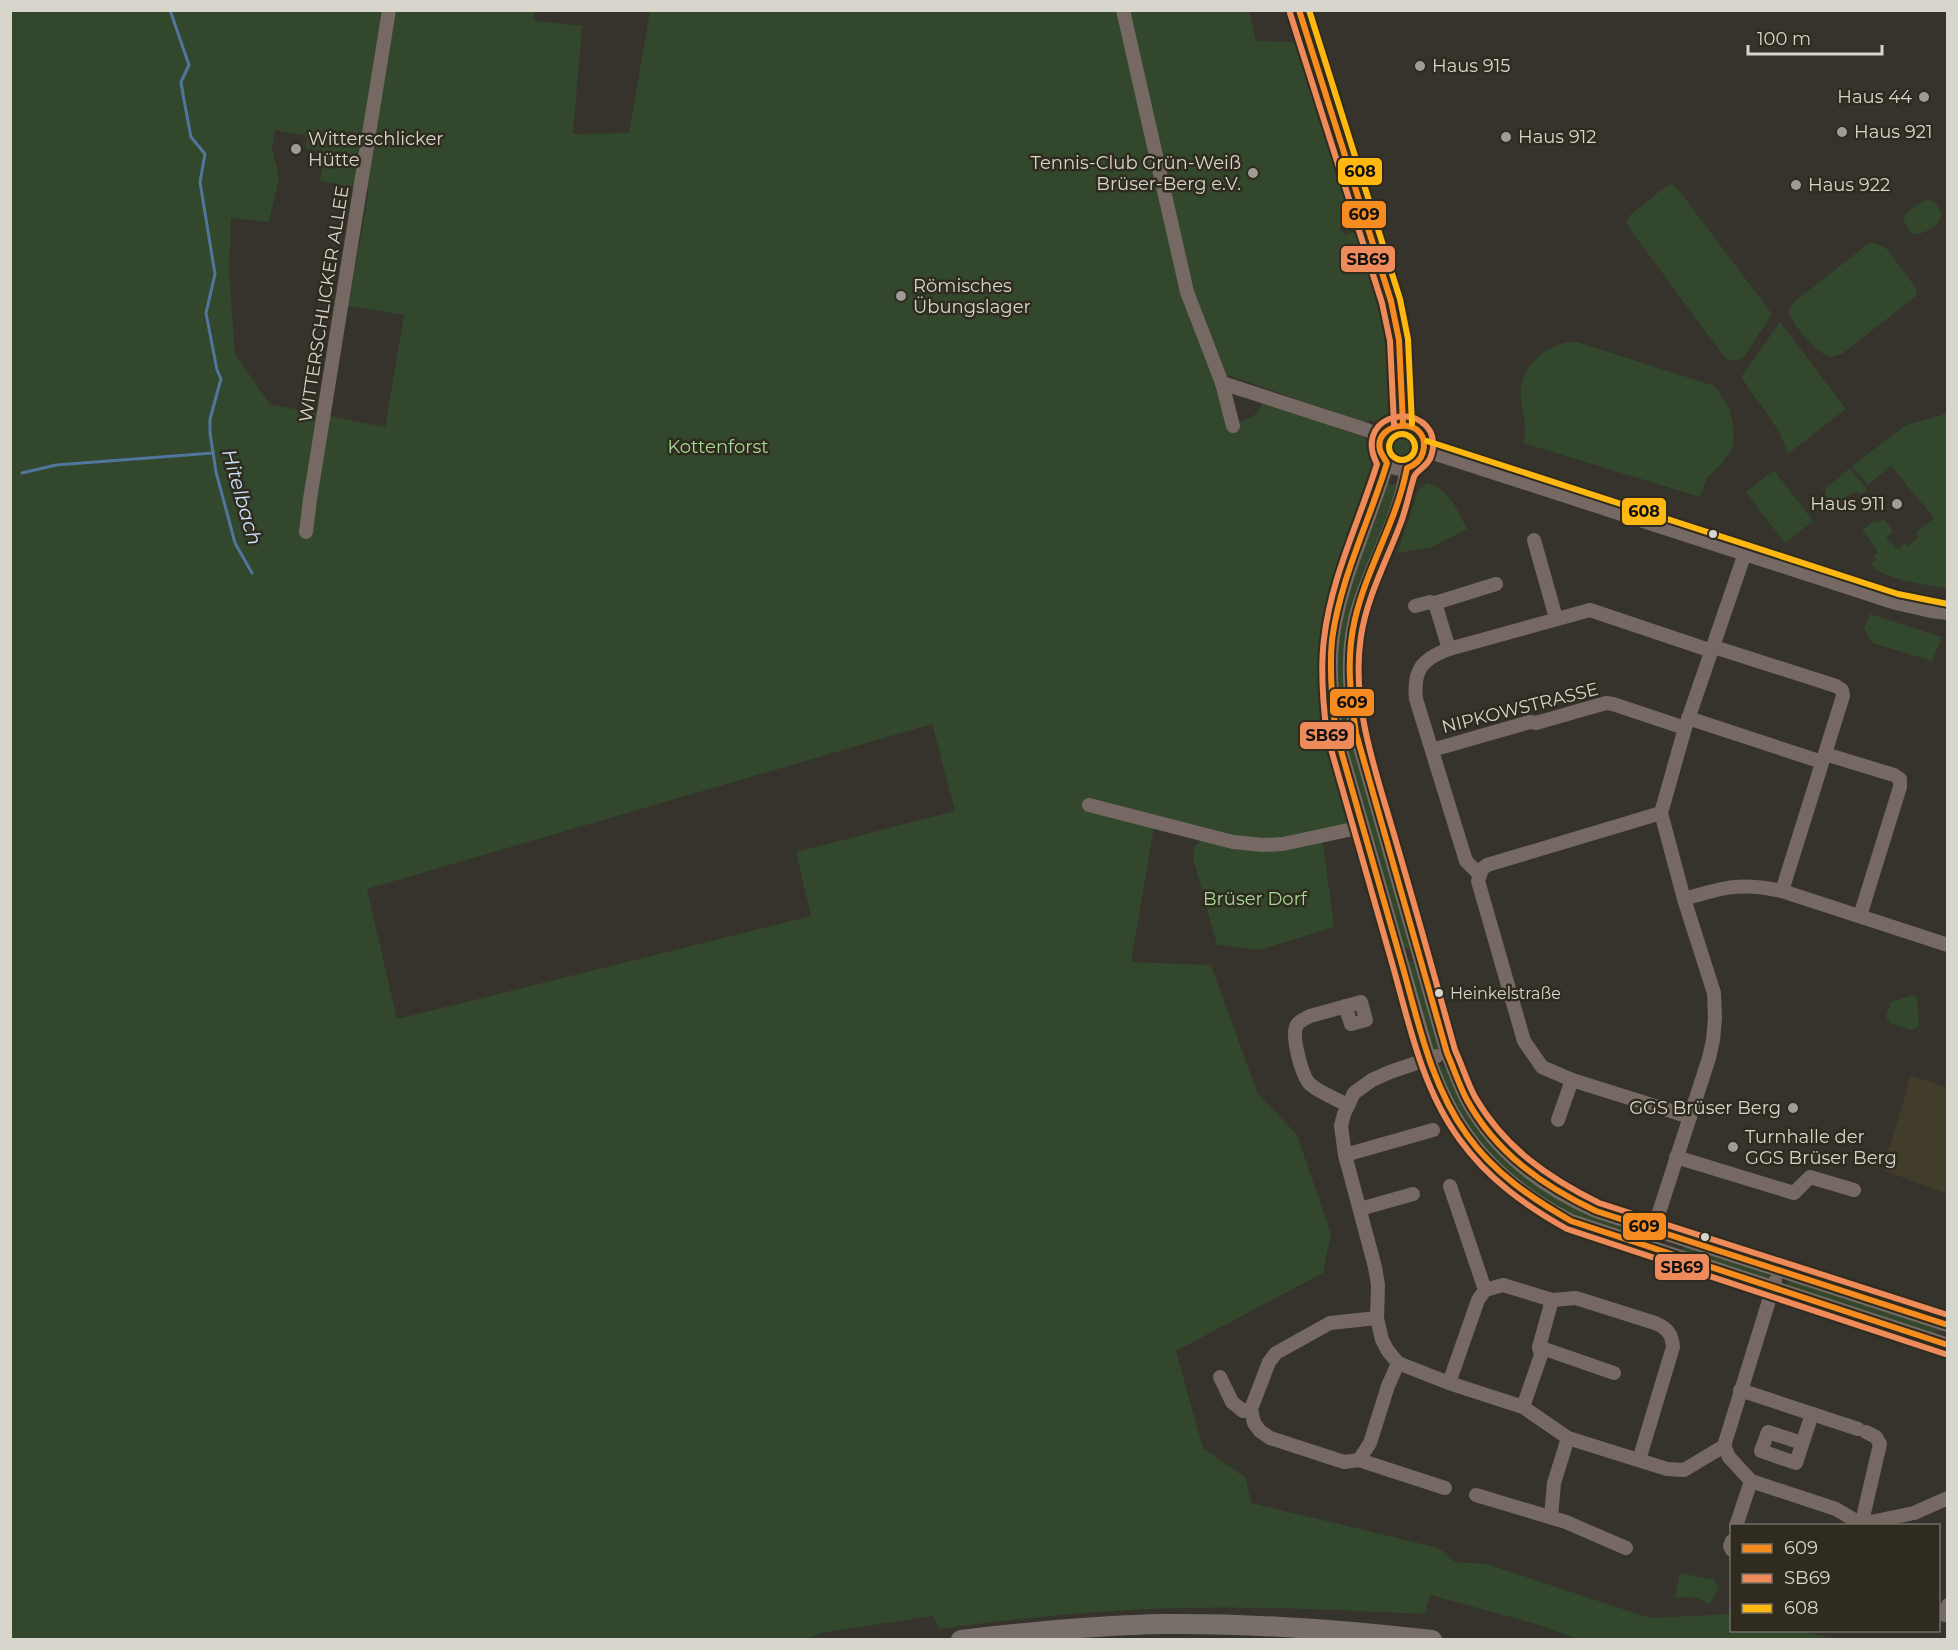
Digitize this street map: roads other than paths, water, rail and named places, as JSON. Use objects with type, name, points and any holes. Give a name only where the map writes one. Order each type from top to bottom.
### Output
[{"type":"highway","points":[[961,1640],[1018,1633],[1165,1624],[1353,1631],[1432,1640]]},
{"type":"street","name":"WITTERSCHLICKER ALLEE","points":[[306,532],[389,10]]},
{"type":"street","points":[[1123,10],[1187,292],[1222,383],[1233,426]]},
{"type":"street","points":[[1299,10],[1391,301],[1399,340],[1403,424]]},
{"type":"street","points":[[1222,383],[1367,430],[1382,437]]},
{"type":"street","points":[[1403,424],[1417,430],[1424,442],[1424,450],[1419,462],[1407,468],[1396,468],[1387,463],[1380,451],[1382,437],[1391,427],[1403,424]]},
{"type":"street","points":[[1424,450],[1896,603],[1947,613]]},
{"type":"street","points":[[1387,463],[1344,586],[1334,629],[1330,684],[1336,734],[1438,1086],[1464,1133],[1486,1160],[1527,1197],[1571,1221],[1947,1345]]},
{"type":"street","points":[[1407,468],[1395,517],[1359,603],[1352,636],[1349,684],[1356,733],[1447,1053],[1466,1099],[1499,1146],[1518,1165],[1570,1199],[1596,1211],[1947,1325]]},
{"type":"street","points":[[1534,540],[1556,618]]},
{"type":"street","points":[[1647,1247],[1709,1058],[1715,1018],[1714,993],[1684,899],[1661,813],[1687,723],[1745,553]]},
{"type":"street","points":[[1415,606],[1434,603],[1496,584]]},
{"type":"street","points":[[1434,603],[1449,649]]},
{"type":"street","points":[[1479,874],[1466,861],[1416,699],[1414,684],[1417,675],[1429,657],[1449,649],[1590,610],[1836,686],[1842,690],[1843,696],[1782,891]]},
{"type":"street","name":"NIPKOWSTRASSE","points":[[1432,750],[1606,703],[1894,775],[1900,779],[1900,787],[1860,916]]},
{"type":"street","points":[[1089,806],[1233,842],[1263,845],[1283,844],[1362,827]]},
{"type":"street","points":[[1661,813],[1487,864],[1479,874],[1478,888],[1524,1041],[1542,1067],[1572,1080],[1690,1117]]},
{"type":"street","points":[[1684,899],[1728,887],[1756,885],[1782,891],[1947,945]]},
{"type":"street","points":[[1345,1006],[1304,1019],[1296,1028],[1295,1034],[1301,1066],[1309,1084],[1348,1105]]},
{"type":"street","points":[[1447,1053],[1372,1080],[1354,1093],[1341,1126],[1345,1155],[1378,1285],[1377,1318],[1382,1340],[1398,1363],[1449,1383],[1523,1407],[1568,1438],[1667,1469],[1684,1470],[1724,1446],[1778,1270]]},
{"type":"street","points":[[1558,1120],[1572,1080]]},
{"type":"street","points":[[1345,1155],[1433,1130]]},
{"type":"street","points":[[1676,1158],[1794,1193],[1810,1177],[1854,1190]]},
{"type":"street","points":[[1450,1186],[1485,1290]]},
{"type":"street","points":[[1360,1209],[1413,1194]]},
{"type":"street","points":[[1449,1383],[1478,1300],[1485,1290],[1503,1285],[1552,1300],[1576,1298],[1655,1323],[1665,1328],[1670,1334],[1673,1347],[1639,1460]]},
{"type":"street","points":[[1523,1407],[1541,1355],[1539,1347],[1552,1300]]},
{"type":"street","points":[[1377,1318],[1330,1323],[1276,1353],[1269,1362],[1251,1409],[1254,1423],[1270,1438],[1344,1462],[1359,1460],[1445,1488]]},
{"type":"street","points":[[1539,1347],[1614,1373]]},
{"type":"street","points":[[1359,1460],[1370,1443],[1388,1386],[1398,1363]]},
{"type":"street","points":[[1220,1377],[1232,1402],[1243,1411],[1251,1409]]},
{"type":"street","points":[[1740,1390],[1862,1430],[1876,1437],[1881,1444],[1861,1524]]},
{"type":"street","points":[[1802,1443],[1812,1413]]},
{"type":"street","points":[[1551,1517],[1554,1483],[1568,1438]]},
{"type":"street","points":[[1724,1446],[1729,1457],[1751,1481],[1836,1509],[1859,1524]]},
{"type":"street","points":[[1738,1524],[1751,1481]]},
{"type":"street","points":[[1476,1495],[1551,1517],[1626,1548]]},
{"type":"street","points":[[1865,1524],[1914,1513],[1947,1498]]},
{"type":"waterway","name":"Hitelbach","points":[[170,10],[189,65],[181,82],[191,137],[205,154],[200,182],[215,274],[206,313],[217,370],[221,379],[210,419],[210,433],[216,472],[235,543],[252,573]]},
{"type":"waterway","points":[[22,473],[56,465],[213,453]]},
{"type":"place","name":"Haus 915","points":[[1420,66]]},
{"type":"place","name":"Haus 44","points":[[1924,97]]},
{"type":"place","name":"Haus 921","points":[[1842,132]]},
{"type":"place","name":"Haus 912","points":[[1506,137]]},
{"type":"place","name":"Witterschlicker Hütte","points":[[296,149]]},
{"type":"place","name":"Tennis-Club Grün-Weiß Brüser-Berg e.V.","points":[[1253,173]]},
{"type":"place","name":"Haus 922","points":[[1796,185]]},
{"type":"place","name":"Römisches Übungslager","points":[[901,296]]},
{"type":"place","name":"Haus 911","points":[[1897,504]]},
{"type":"place","name":"Heinkelstraße","points":[[1439,993]]},
{"type":"place","name":"GGS Brüser Berg","points":[[1793,1108]]},
{"type":"place","name":"Turnhalle der GGS Brüser Berg","points":[[1733,1147]]},
{"type":"park label","name":"Kottenforst","points":[[718,447]]},
{"type":"park label","name":"Brüser Dorf","points":[[1255,899]]}]
